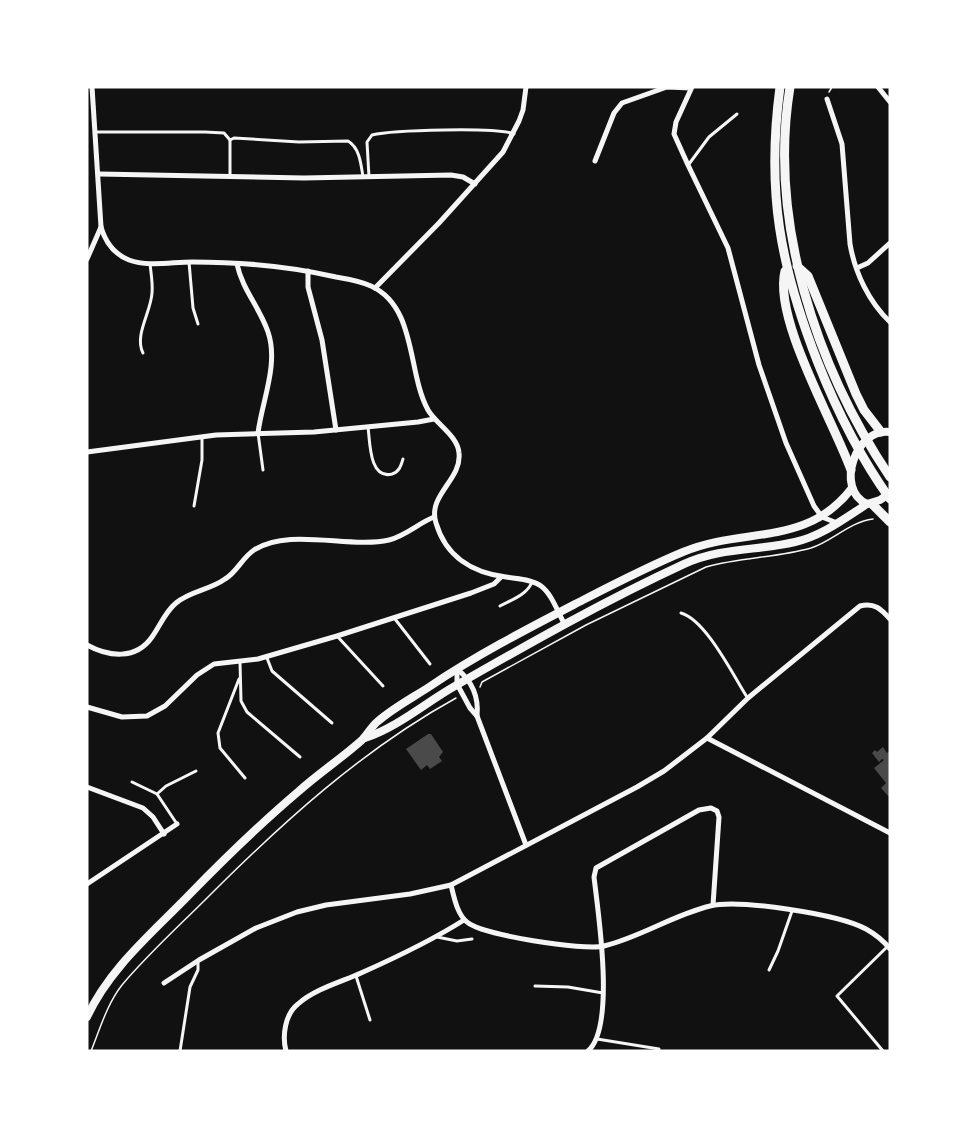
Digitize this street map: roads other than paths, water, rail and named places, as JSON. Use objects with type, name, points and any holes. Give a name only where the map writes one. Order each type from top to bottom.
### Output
[{"type":"highway","points":[[780,87],[776,121],[775,184],[779,231],[786,269],[798,310],[836,405],[853,440],[877,502],[890,522]]},
{"type":"highway","points":[[790,87],[786,122],[786,183],[789,220],[797,266],[809,307],[835,374],[853,414],[890,477]]},
{"type":"highway","points":[[797,266],[807,276],[860,402],[884,432]]},
{"type":"highway","points":[[786,269],[782,283],[797,341],[811,380],[851,470]]},
{"type":"main road","points":[[877,502],[856,498],[852,488],[851,470],[854,459],[864,443],[884,432]]},
{"type":"main road","points":[[87,1017],[103,988],[122,964],[191,893],[298,791],[363,739],[376,722],[457,669],[558,613],[683,552],[724,539],[794,530],[835,508],[852,488]]},
{"type":"main road","points":[[363,739],[382,732],[457,684],[564,625],[687,563],[727,551],[798,542],[837,524],[890,493]]},
{"type":"street","points":[[92,87],[101,227],[108,242],[121,256],[132,261],[237,264],[308,271],[375,288],[393,306],[403,322],[421,394],[434,419],[456,444],[460,456],[455,472],[438,499],[434,517],[442,540],[461,562],[476,570],[532,582],[542,587],[564,625]]},
{"type":"street","points":[[375,288],[499,158],[514,134],[523,110],[526,87]]},
{"type":"street","points":[[595,161],[614,113],[621,103],[667,87],[692,88],[676,122],[674,134],[728,248],[759,365],[786,443],[813,506],[822,517],[837,524]]},
{"type":"street","points":[[878,87],[890,102]]},
{"type":"street","points":[[827,99],[842,144],[850,244],[857,268],[876,306],[890,322]]},
{"type":"street","points":[[99,174],[304,178],[451,175],[463,177],[475,184]]},
{"type":"street","points":[[87,259],[101,227]]},
{"type":"street","points":[[857,268],[868,262],[890,243]]},
{"type":"street","points":[[237,264],[241,278],[263,319],[272,347],[258,433]]},
{"type":"street","points":[[308,271],[308,287],[322,340],[336,430]]},
{"type":"street","points":[[87,452],[202,437],[336,430],[434,419]]},
{"type":"street","points":[[87,645],[112,654],[125,654],[139,649],[151,639],[176,603],[188,595],[225,580],[250,553],[267,544],[298,540],[389,540],[434,517]]},
{"type":"street","points":[[87,707],[122,717],[147,716],[165,706],[209,666],[267,657],[337,636],[480,590],[496,582],[501,576]]},
{"type":"street","points":[[164,983],[256,928],[297,912],[326,905],[410,894],[451,885],[638,787],[664,771],[707,738],[748,698],[860,606],[870,604],[878,607],[890,619]]},
{"type":"street","points":[[457,669],[468,678],[478,706],[477,716]]},
{"type":"street","points":[[457,669],[457,684],[477,716],[526,845]]},
{"type":"street","points":[[707,738],[890,833]]},
{"type":"street","points":[[87,787],[143,808],[153,817],[164,834]]},
{"type":"street","points":[[590,1050],[597,1039],[603,993],[594,877],[596,868],[699,810],[711,808],[717,811],[719,817],[713,905]]},
{"type":"street","points":[[87,884],[177,824]]},
{"type":"street","points":[[451,885],[455,902],[464,920],[473,927],[571,945],[601,947],[713,905],[752,904],[848,922],[876,935],[889,947]]},
{"type":"street","points":[[286,1051],[284,1041],[287,1022],[296,1005],[314,994],[411,951],[464,920]]},
{"type":"lane","points":[[688,165],[709,137],[737,114]]},
{"type":"lane","points":[[366,177],[367,142],[372,135],[487,131],[504,131],[514,134]]},
{"type":"lane","points":[[96,132],[224,133],[230,140],[230,176]]},
{"type":"lane","points":[[230,140],[234,138],[299,142],[348,141],[358,152],[366,177]]},
{"type":"lane","points":[[189,262],[193,308],[198,324]]},
{"type":"lane","points":[[143,353],[141,337],[152,294],[150,263]]},
{"type":"lane","points":[[368,427],[371,452],[377,470],[388,475],[395,473],[403,459]]},
{"type":"lane","points":[[258,433],[262,470]]},
{"type":"lane","points":[[194,506],[202,460],[202,437]]},
{"type":"lane","points":[[500,606],[523,594],[532,582]]},
{"type":"lane","points":[[681,613],[687,615],[703,630],[748,698]]},
{"type":"lane","points":[[394,617],[430,664]]},
{"type":"lane","points":[[337,636],[383,686]]},
{"type":"lane","points":[[267,657],[272,672],[332,723]]},
{"type":"lane","points":[[240,661],[241,701],[247,712],[300,757]]},
{"type":"lane","points":[[240,677],[218,733],[220,748],[245,778]]},
{"type":"lane","points":[[157,794],[166,786],[196,771]]},
{"type":"lane","points":[[132,782],[157,794],[177,824]]},
{"type":"lane","points":[[769,970],[792,911]]},
{"type":"lane","points":[[437,937],[457,941],[472,939]]},
{"type":"lane","points":[[883,1051],[837,996],[889,947]]},
{"type":"lane","points":[[180,1051],[190,987],[198,970],[199,960]]},
{"type":"lane","points":[[356,976],[370,1020]]},
{"type":"lane","points":[[535,986],[568,987],[603,993]]},
{"type":"lane","points":[[597,1039],[659,1049]]}]
